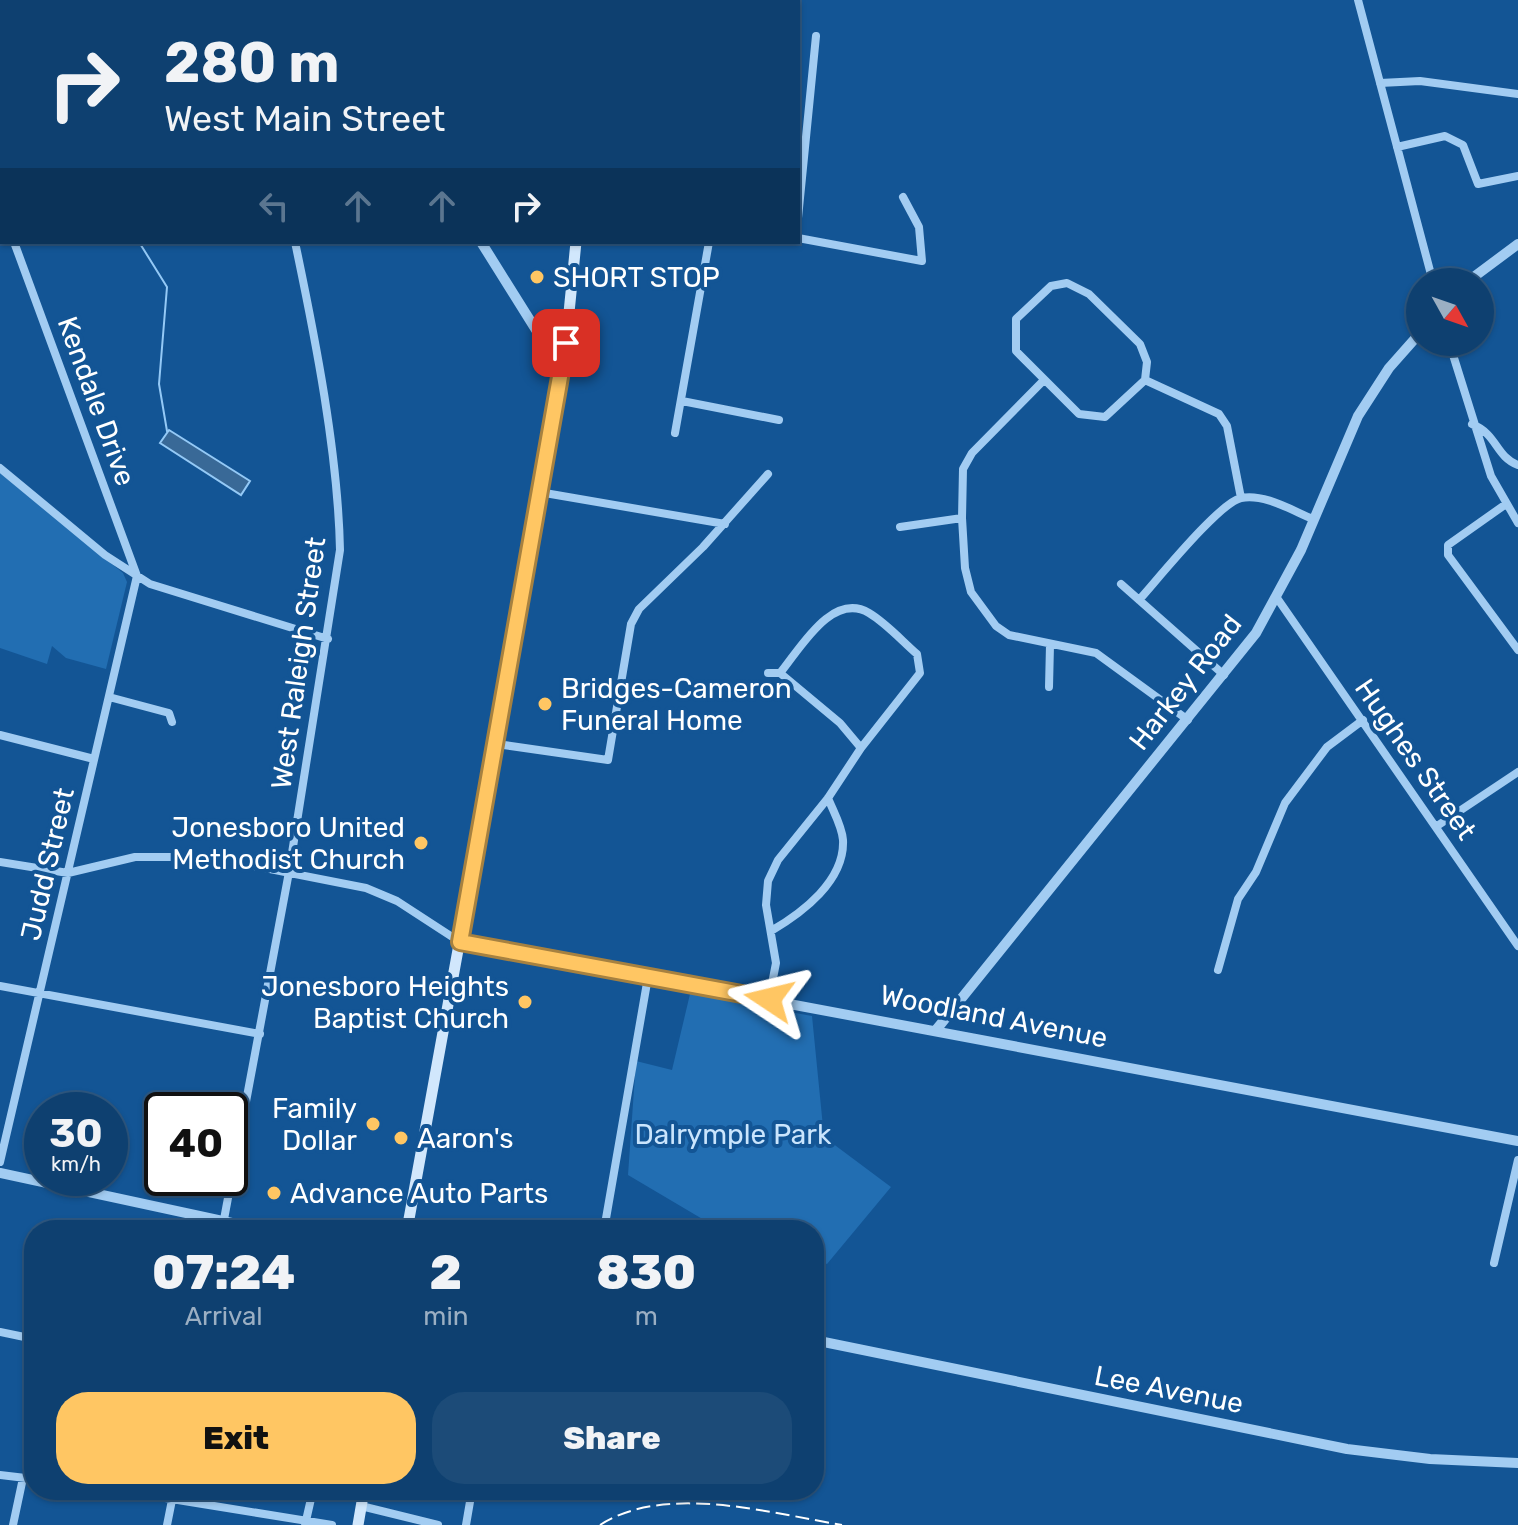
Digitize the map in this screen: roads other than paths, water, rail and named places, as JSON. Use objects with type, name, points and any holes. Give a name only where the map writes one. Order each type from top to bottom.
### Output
[{"type":"main road","points":[[409,1220],[563,373],[576,244]]},
{"type":"main road","points":[[358,1525],[362,1500]]},
{"type":"street","points":[[1358,0],[1429,268]]},
{"type":"street","points":[[800,198],[816,36]]},
{"type":"street","points":[[1380,83],[1420,81],[1518,94]]},
{"type":"street","points":[[1397,147],[1445,136],[1463,145],[1478,184],[1518,176]]},
{"type":"street","points":[[800,238],[922,261],[919,227],[903,197]]},
{"type":"street","name":"Kendale Drive","points":[[15,244],[137,576]]},
{"type":"street","name":"West Raleigh Street","points":[[223,1220],[289,872],[337,584],[339,517],[317,357],[295,244]]},
{"type":"street","points":[[482,244],[563,373]]},
{"type":"street","points":[[675,433],[709,244]]},
{"type":"street","points":[[1486,268],[1518,244]]},
{"type":"street","points":[[1067,283],[1089,294],[1140,344],[1147,362],[1145,380],[1105,417],[1079,414],[1016,351],[1016,319],[1051,286],[1067,283]]},
{"type":"street","name":"Harkey Road","points":[[936,1030],[1224,675],[1277,598],[1358,416],[1389,368],[1406,349]]},
{"type":"street","points":[[1453,356],[1472,424],[1506,504],[1518,523]]},
{"type":"street","points":[[1145,380],[1219,414],[1227,426],[1241,498]]},
{"type":"street","points":[[1043,381],[967,460],[961,478],[967,579],[977,602],[1009,635],[1096,653],[1188,720]]},
{"type":"street","points":[[682,401],[779,420]]},
{"type":"street","points":[[1472,424],[1487,430],[1506,458],[1518,465]]},
{"type":"street","points":[[0,468],[105,555],[137,576],[171,593],[328,639]]},
{"type":"street","points":[[497,744],[608,760],[631,624],[659,588],[725,524],[768,474]]},
{"type":"street","points":[[539,492],[725,524]]},
{"type":"street","points":[[1139,600],[1217,515],[1241,498],[1266,500],[1313,519]]},
{"type":"street","points":[[1506,504],[1458,535],[1448,545],[1448,555],[1518,650]]},
{"type":"street","points":[[900,527],[962,518]]},
{"type":"street","name":"Judd Street","points":[[0,1162],[137,576]]},
{"type":"street","points":[[1121,584],[1224,675]]},
{"type":"street","name":"Hughes Street","points":[[1277,598],[1518,946]]},
{"type":"street","points":[[769,999],[776,963],[766,905],[768,881],[778,860],[920,673],[917,654],[869,612],[850,606],[832,613],[780,673]]},
{"type":"street","points":[[1049,687],[1050,645]]},
{"type":"street","points":[[768,673],[780,673],[840,723],[861,748]]},
{"type":"street","points":[[109,697],[169,713],[172,722]]},
{"type":"street","points":[[1218,970],[1238,899],[1256,872],[1285,803],[1327,747],[1363,720]]},
{"type":"street","points":[[0,735],[94,759]]},
{"type":"street","points":[[1437,826],[1518,772]]},
{"type":"street","points":[[771,931],[800,914],[836,871],[843,839],[828,798]]},
{"type":"street","points":[[0,862],[68,873],[135,857],[208,857],[368,889],[397,901],[460,942]]},
{"type":"street","name":"Woodland Avenue","points":[[460,942],[1518,1141]]},
{"type":"street","points":[[606,1220],[648,977]]},
{"type":"street","points":[[0,986],[260,1034]]},
{"type":"street","points":[[1494,1263],[1518,1160]]},
{"type":"street","points":[[0,1173],[197,1220]]},
{"type":"street","points":[[0,1332],[24,1337]]},
{"type":"street","name":"Lee Avenue","points":[[824,1342],[1347,1449],[1430,1459],[1518,1463]]},
{"type":"street","points":[[0,1475],[23,1478],[13,1525]]},
{"type":"street","points":[[167,1525],[172,1500]]},
{"type":"street","points":[[202,1500],[332,1525]]},
{"type":"street","points":[[306,1522],[311,1500]]},
{"type":"street","points":[[466,1525],[470,1500]]},
{"type":"street","points":[[361,1506],[438,1525]]},
{"type":"waterway","points":[[140,244],[167,287],[159,384],[167,431]]},
{"type":"railway","points":[[600,1525],[626,1512],[686,1503],[751,1509],[842,1525]]},
{"type":"place","name":"SHORT STOP","points":[[537,277]]},
{"type":"place","name":"Bridges-Cameron Funeral Home","points":[[545,704]]},
{"type":"place","name":"Jonesboro United Methodist Church","points":[[421,843]]},
{"type":"place","name":"Jonesboro Heights Baptist Church","points":[[525,1002]]},
{"type":"place","name":"Family Dollar","points":[[373,1124]]},
{"type":"place","name":"Aaron's","points":[[401,1138]]},
{"type":"place","name":"Advance Auto Parts","points":[[274,1193]]},
{"type":"park label","name":"Dalrymple Park","points":[[733,1134]]}]
